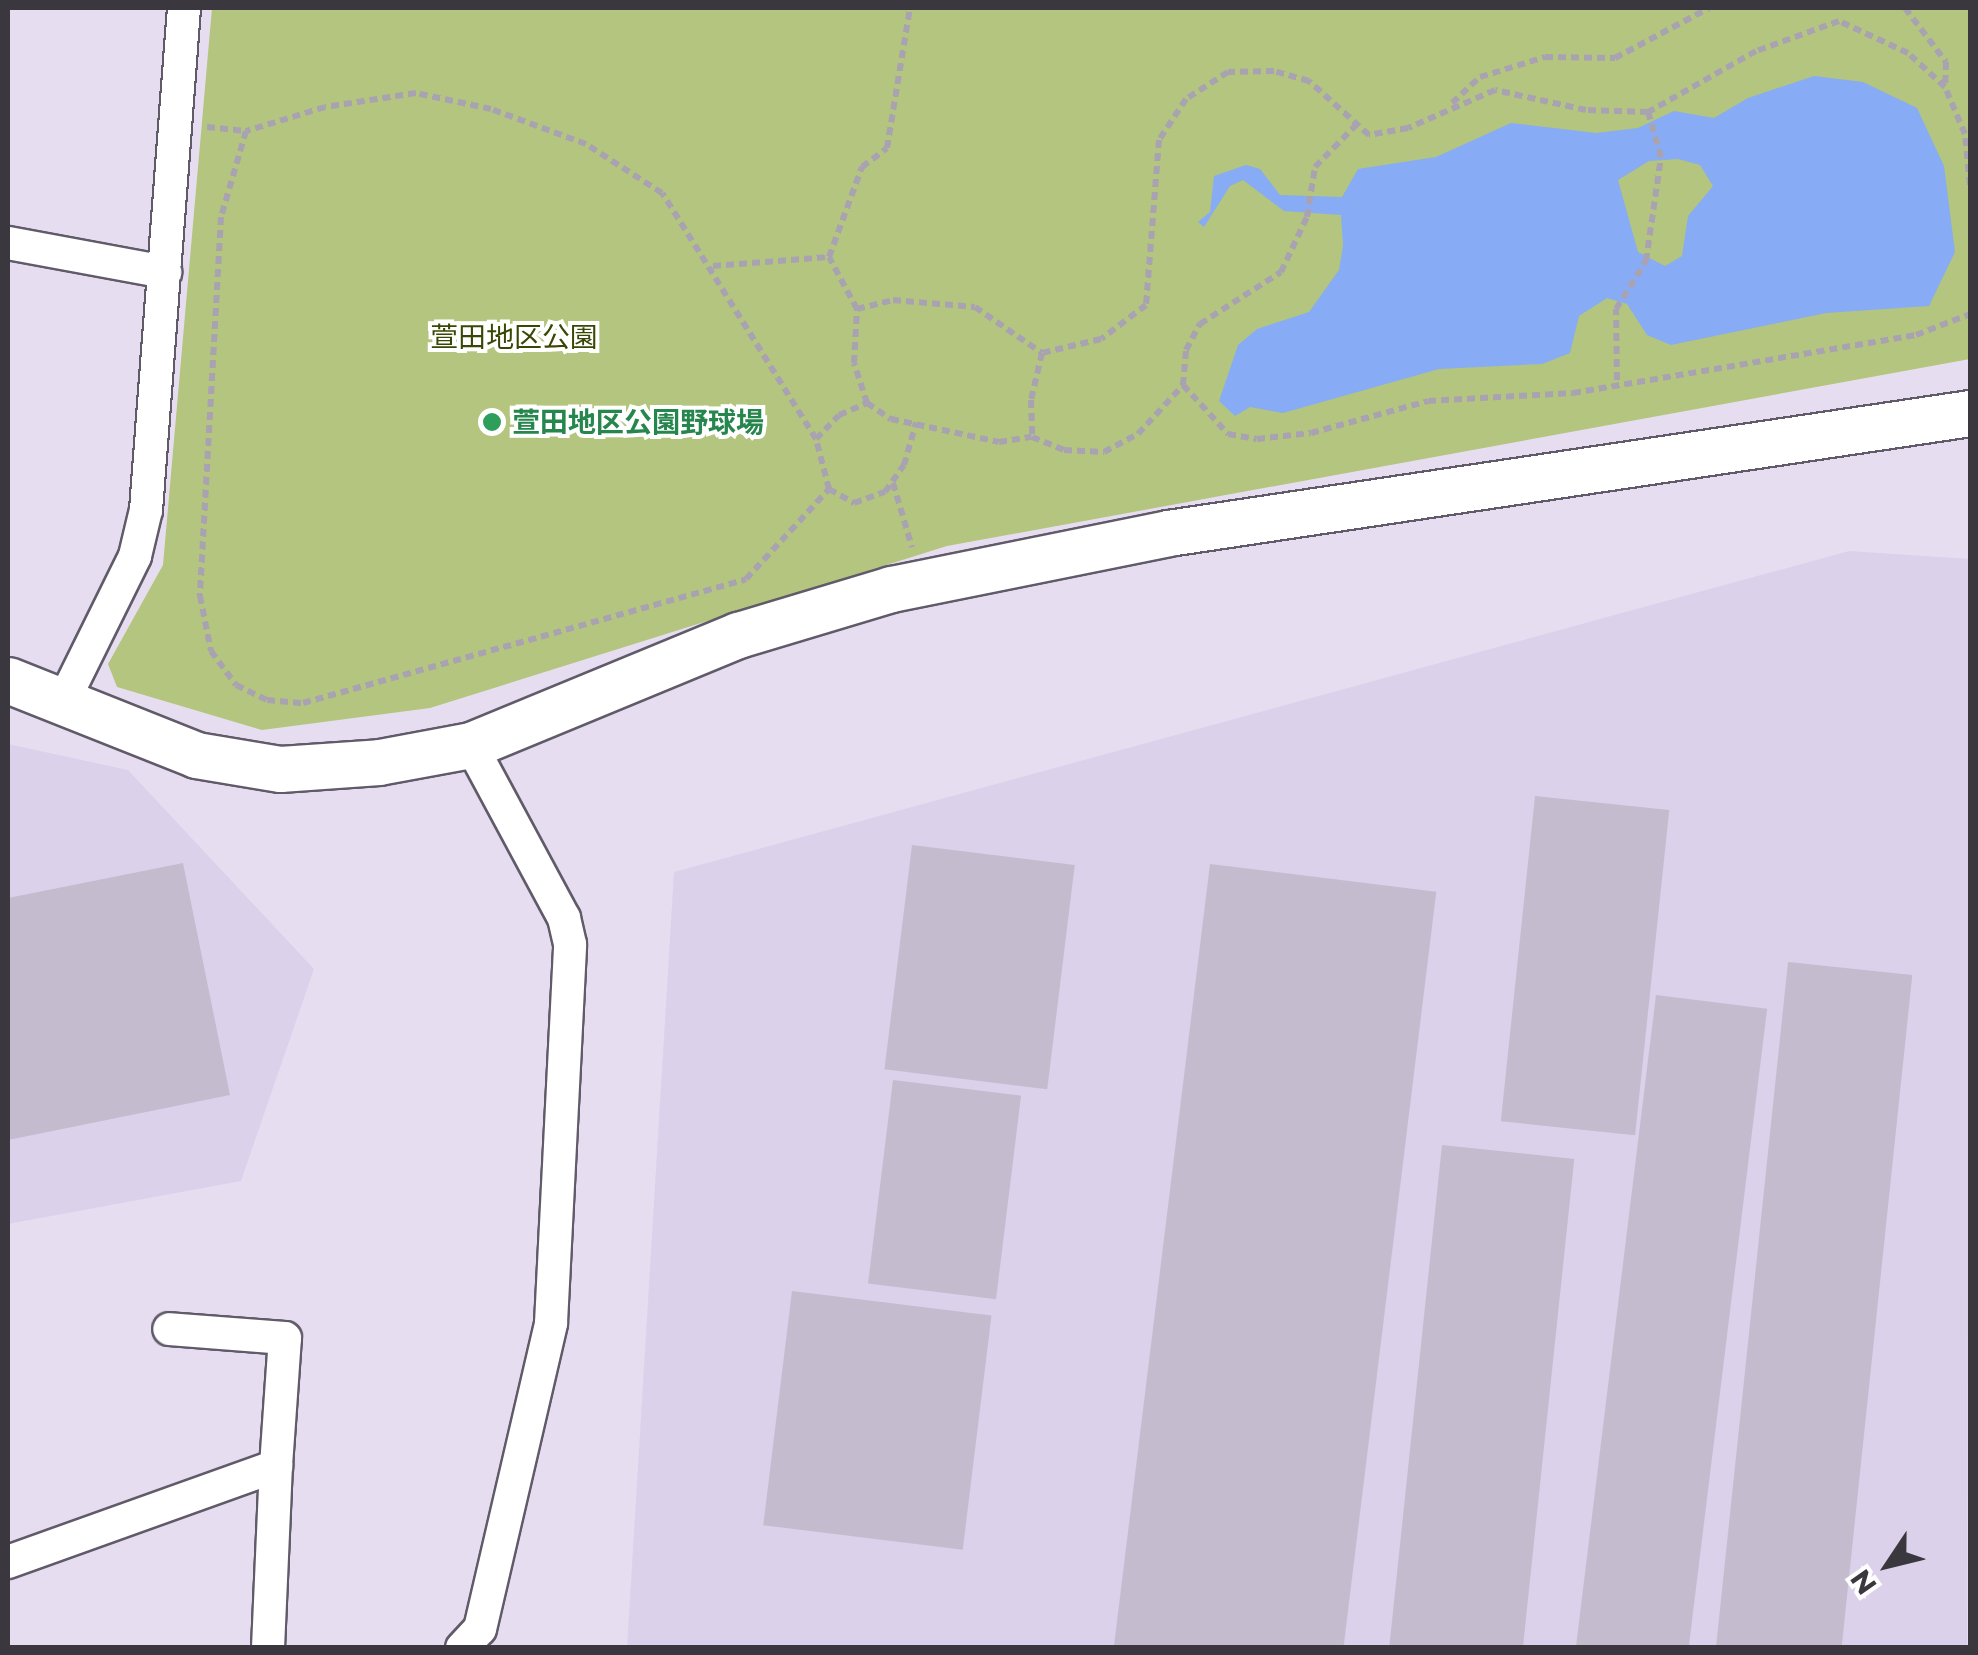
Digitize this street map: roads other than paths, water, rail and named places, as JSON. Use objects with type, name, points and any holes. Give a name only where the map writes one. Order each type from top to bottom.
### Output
[{"type":"street","points":[[62,704],[134,556],[146,510],[184,8]]},
{"type":"street","points":[[8,243],[165,272]]},
{"type":"street","points":[[8,680],[196,755],[280,769],[471,746],[738,635],[891,590],[1168,534],[1970,413]]},
{"type":"street","points":[[462,1648],[480,1628],[551,1324],[570,944],[564,918],[471,746]]},
{"type":"street","points":[[169,1330],[285,1338],[268,1648]]},
{"type":"street","points":[[8,1562],[276,1466]]},
{"type":"water","points":[[1814,76],[1863,82],[1917,108],[1944,166],[1955,252],[1929,306],[1826,313],[1671,345],[1647,335],[1627,304],[1607,298],[1579,316],[1570,353],[1542,364],[1439,369],[1283,413],[1250,407],[1235,416],[1219,401],[1238,345],[1257,329],[1309,312],[1339,270],[1343,246],[1341,215],[1284,211],[1243,180],[1230,186],[1204,227],[1198,222],[1210,212],[1214,176],[1246,165],[1260,169],[1280,195],[1342,197],[1358,169],[1436,157],[1511,123],[1596,133],[1638,128],[1674,111],[1714,118],[1748,98]],"holes":[[[1678,159],[1700,165],[1713,186],[1688,216],[1682,256],[1665,266],[1638,252],[1618,180],[1649,161]]]},
{"type":"place","name":"萱田地区公園野球場","points":[[492,422]]},
{"type":"park label","name":"萱田地区公園","points":[[514,337]]}]
